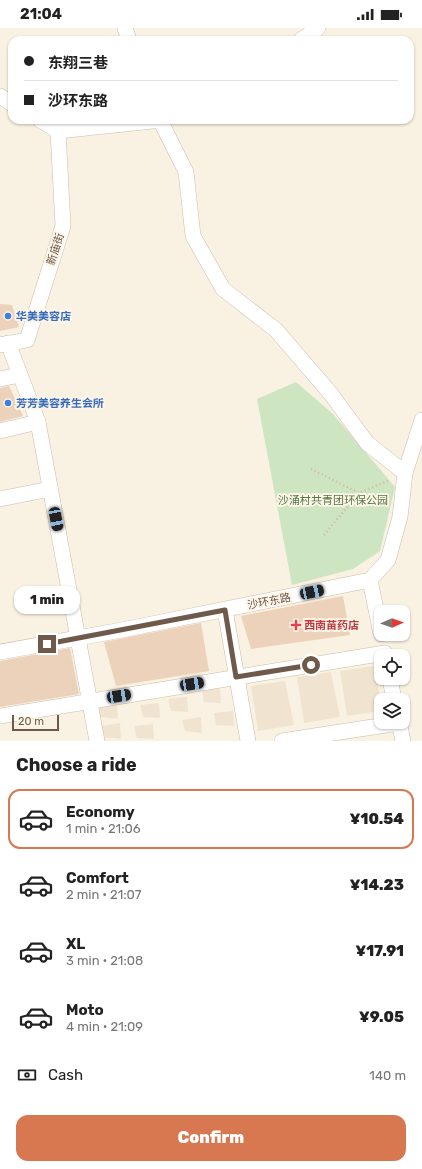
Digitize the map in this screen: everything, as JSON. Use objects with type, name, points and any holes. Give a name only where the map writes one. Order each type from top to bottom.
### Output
[{"type":"street","points":[[306,36],[318,28]]},
{"type":"street","points":[[47,124],[58,131],[124,124]]},
{"type":"street","points":[[163,124],[186,172],[193,236],[224,289],[276,330],[331,394],[366,443],[405,473]]},
{"type":"street","name":"新庙街","points":[[4,344],[27,340],[63,226],[58,131]]},
{"type":"street","points":[[4,344],[20,375],[38,422],[97,741]]},
{"type":"street","points":[[0,379],[20,375]]},
{"type":"street","points":[[375,605],[370,580],[388,560],[400,517],[405,473],[422,420]]},
{"type":"street","points":[[0,431],[38,422]]},
{"type":"street","points":[[0,499],[50,489]]},
{"type":"street","name":"沙环东路","points":[[0,652],[225,610],[370,580]]},
{"type":"street","points":[[225,610],[248,741]]},
{"type":"street","points":[[0,716],[374,656]]},
{"type":"street","points":[[282,741],[374,726]]},
{"type":"street","points":[[400,729],[403,741]]},
{"type":"path","points":[[311,469],[359,493]]},
{"type":"path","points":[[324,535],[359,493],[405,473]]},
{"type":"shaded area","points":[[374,666],[374,685],[378,685],[379,693],[374,693],[374,712],[347,716],[340,671]]},
{"type":"shaded area","points":[[331,672],[340,717],[304,723],[297,677]]},
{"type":"shaded area","points":[[285,681],[294,725],[258,731],[251,686]]},
{"type":"shaded area","points":[[220,688],[221,703],[204,702],[202,690]]},
{"type":"shaded area","points":[[187,697],[188,712],[171,711],[168,699]]},
{"type":"shaded area","points":[[117,703],[118,719],[101,717],[99,706]]},
{"type":"shaded area","points":[[159,703],[160,718],[143,717],[140,705]]},
{"type":"shaded area","points":[[233,711],[234,726],[216,725],[214,713]]},
{"type":"shaded area","points":[[201,717],[202,733],[185,731],[182,720]]},
{"type":"shaded area","points":[[120,723],[121,739],[103,737],[101,726]]},
{"type":"shaded area","points":[[153,724],[154,739],[137,738],[134,726]]},
{"type":"green space","name":"沙涌村共青团环保公园","points":[[296,382],[333,414],[395,487],[380,551],[353,569],[292,585],[257,399]]},
{"type":"building","name":"华美美容店","points":[[0,304],[12,305],[19,327],[0,331]]},
{"type":"building","name":"芳芳美容养生会所","points":[[9,386],[23,416],[0,422],[0,388]]},
{"type":"building","name":"西南苗药店","points":[[343,596],[350,635],[251,649],[241,616]]},
{"type":"building","points":[[201,623],[209,671],[116,686],[104,642]]},
{"type":"building","points":[[70,648],[79,694],[0,707],[0,661]]},
{"type":"place","name":"华美美容店","points":[[8,316]]},
{"type":"place","name":"芳芳美容养生会所","points":[[8,403]]},
{"type":"place","name":"西南苗药店","points":[[296,625]]},
{"type":"route","points":[[47,644],[225,610],[236,677],[311,665]]}]
